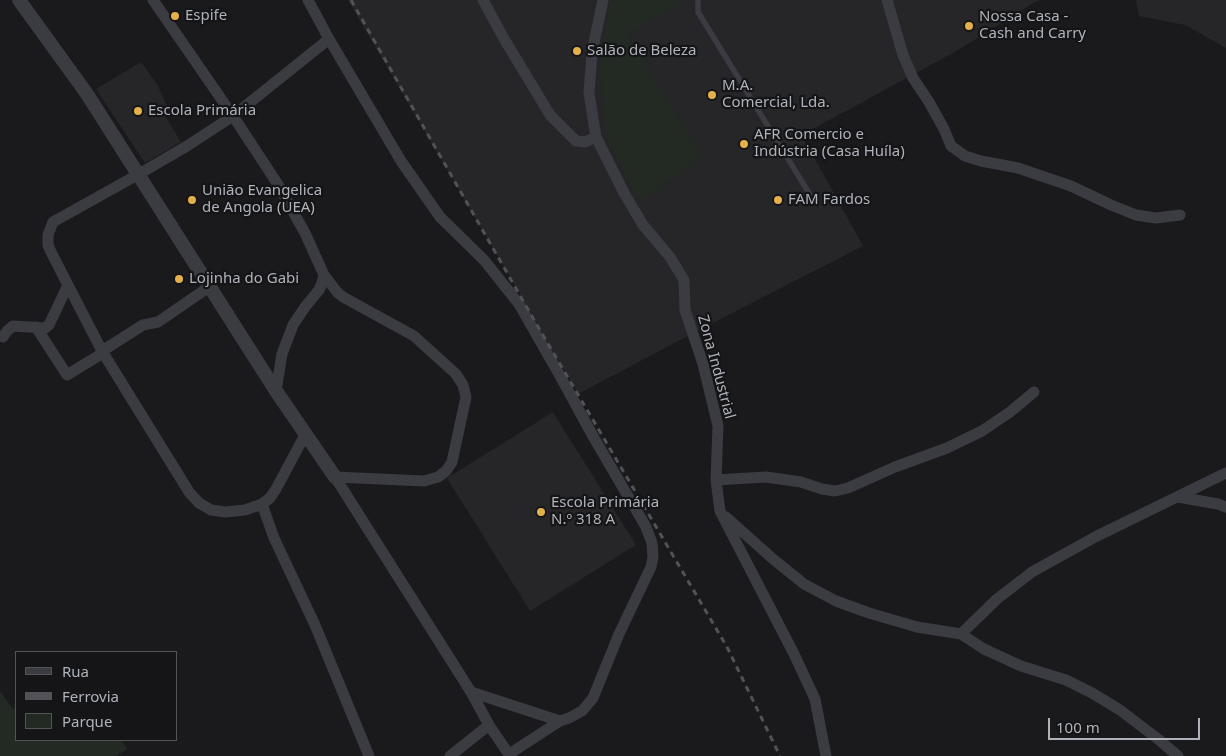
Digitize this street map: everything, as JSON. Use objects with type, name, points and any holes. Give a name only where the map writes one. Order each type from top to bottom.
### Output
[{"type":"street","points":[[19,0],[87,94],[139,174],[276,391],[335,477],[509,755],[560,721],[582,711],[593,698],[619,634],[651,567],[653,557],[652,543],[646,528],[519,304],[484,260],[440,217],[401,161],[308,0]]},
{"type":"street","points":[[152,0],[278,183],[305,233],[324,275],[337,292],[414,336],[456,374],[463,385],[466,398],[452,462],[446,471],[438,477],[424,481],[335,477]]},
{"type":"street","points":[[483,0],[550,115],[576,141],[585,142],[596,137]]},
{"type":"street","name":"Zona Industrial","points":[[603,0],[592,52],[589,92],[596,137],[624,193],[643,225],[670,257],[684,280],[685,310],[703,364],[718,426],[716,480],[720,511],[794,654],[815,699],[826,756]]},
{"type":"street","points":[[887,0],[903,55],[912,78],[929,102],[951,146],[965,156],[1018,168],[1071,186],[1136,215],[1156,218],[1180,215]]},
{"type":"street","points":[[306,433],[270,498],[262,504],[245,510],[225,512],[211,510],[199,503],[189,492],[102,352],[48,245],[48,235],[53,222],[187,146],[232,116],[329,39]]},
{"type":"street","points":[[276,391],[282,354],[290,333],[305,307],[319,290],[324,275]]},
{"type":"street","points":[[3,336],[13,326],[45,328],[49,325],[68,285]]},
{"type":"street","points":[[36,327],[67,375],[143,325],[158,322],[210,287]]},
{"type":"street","points":[[716,480],[766,477],[801,482],[835,491],[848,488],[982,432],[1034,392]]},
{"type":"street","points":[[961,634],[997,599],[1032,572],[1095,537],[1226,474]]},
{"type":"street","points":[[1178,497],[1226,507]]},
{"type":"street","points":[[262,504],[274,538],[315,625],[369,756]]},
{"type":"street","points":[[720,511],[804,584],[836,601],[869,613],[917,627],[961,634],[984,649],[1021,666],[1066,680],[1120,710],[1178,756]]},
{"type":"street","points":[[470,692],[560,721]]},
{"type":"street","points":[[450,756],[489,725]]},
{"type":"lane","points":[[698,0],[698,12],[812,198]]},
{"type":"shaded area","points":[[348,0],[1040,0],[958,50],[802,135],[863,246],[578,394]]},
{"type":"shaded area","points":[[1136,0],[1226,0],[1226,48],[1185,25],[1139,16]]},
{"type":"shaded area","name":"Escola Primária","points":[[141,62],[157,84],[169,110],[164,114],[181,142],[145,163],[96,89]]},
{"type":"shaded area","name":"Escola Primária N.º 318 A","points":[[553,412],[636,545],[530,611],[447,478]]},
{"type":"green space","points":[[612,0],[681,0],[675,6],[627,35],[701,156],[640,202],[605,132],[601,76],[603,44]]},
{"type":"green space","points":[[0,691],[13,709],[15,707],[15,741],[122,741],[127,749],[116,756],[0,756]]},
{"type":"railway","points":[[351,0],[534,320],[727,647],[780,756]]},
{"type":"place","name":"Espife","points":[[175,16]]},
{"type":"place","name":"Nossa Casa - Cash and Carry","points":[[969,26]]},
{"type":"place","name":"Salão de Beleza","points":[[577,51]]},
{"type":"place","name":"M.A. Comercial, Lda.","points":[[712,95]]},
{"type":"place","name":"Escola Primária","points":[[138,111]]},
{"type":"place","name":"AFR Comercio e Indústria (Casa Huíla)","points":[[744,144]]},
{"type":"place","name":"União Evangelica de Angola (UEA)","points":[[192,200]]},
{"type":"place","name":"FAM Fardos","points":[[778,200]]},
{"type":"place","name":"Lojinha do Gabi","points":[[179,279]]},
{"type":"place","name":"Escola Primária N.º 318 A","points":[[541,512]]}]
